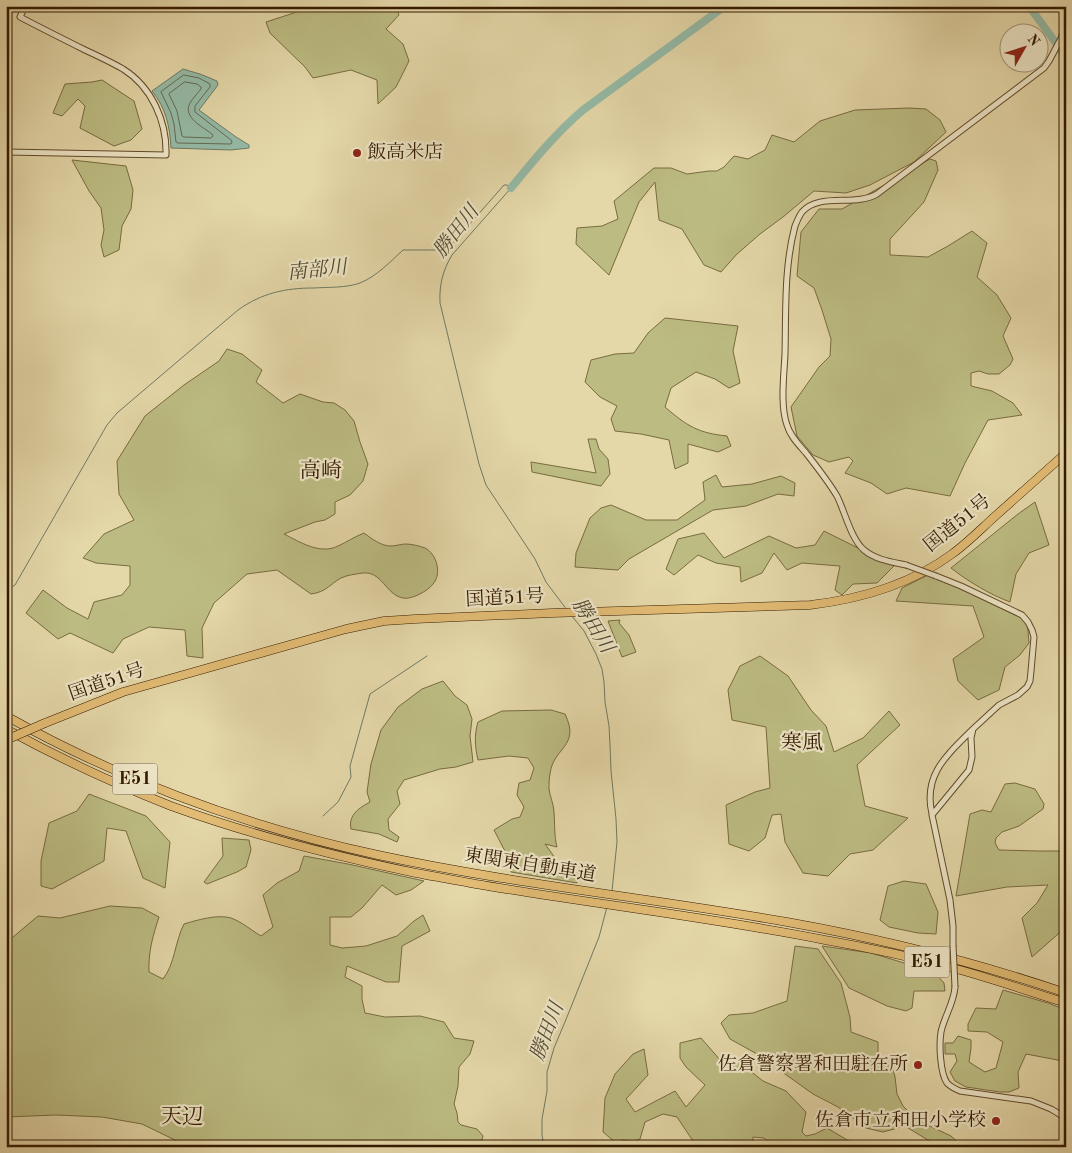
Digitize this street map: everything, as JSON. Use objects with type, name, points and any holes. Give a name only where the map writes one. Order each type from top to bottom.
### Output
[{"type":"highway","name":"国道51号","points":[[6,740],[123,692],[346,629],[384,621],[552,613],[810,606],[859,597],[891,587],[911,578],[950,555],[1066,452]]},
{"type":"highway","name":"東関東自動車道","points":[[6,716],[117,772],[212,809],[269,828],[343,847],[448,869],[830,931],[938,955],[1066,993]]},
{"type":"highway","name":"東関東自動車道","points":[[6,729],[60,758],[136,792],[191,813],[266,837],[326,853],[419,874],[554,897],[786,932],[962,970],[1066,1003]]},
{"type":"street","points":[[6,152],[166,155],[166,137],[161,116],[151,97],[138,82],[123,69],[20,16],[25,6]]},
{"type":"street","points":[[1066,29],[1044,68],[877,194],[865,199],[816,203],[807,208],[797,219],[789,258],[783,387],[787,428],[836,495],[857,541],[863,548],[879,559],[906,565],[962,586],[1022,616],[1032,630],[1034,638],[1032,671],[1027,687],[1018,695],[999,706],[945,758],[936,770],[931,787],[930,806],[950,900],[953,926],[955,995],[941,1031],[940,1052],[943,1072],[951,1087],[960,1091],[1031,1101],[1051,1109],[1066,1118]]},
{"type":"street","points":[[932,815],[972,765],[971,738],[973,729]]},
{"type":"green space","points":[[307,6],[395,6],[399,15],[386,29],[403,44],[409,61],[396,87],[378,104],[377,80],[351,70],[313,78],[305,67],[270,33],[266,22],[306,9]]},
{"type":"green space","points":[[102,80],[134,101],[142,129],[131,140],[114,146],[80,128],[85,106],[78,99],[62,116],[53,113],[65,84]]},
{"type":"green space","points":[[926,109],[940,120],[946,132],[914,162],[870,185],[846,193],[814,191],[737,254],[721,272],[704,265],[682,229],[659,220],[655,182],[639,202],[609,275],[576,244],[577,228],[602,226],[618,219],[614,201],[654,168],[671,168],[687,174],[717,171],[724,167],[734,156],[748,159],[765,150],[772,135],[794,142],[820,121],[855,110]]},
{"type":"green space","points":[[930,159],[936,161],[938,170],[924,202],[890,239],[890,255],[928,257],[972,231],[987,243],[977,277],[997,295],[1011,318],[1003,336],[1013,359],[1010,365],[999,374],[988,374],[979,371],[971,373],[971,386],[992,391],[1013,403],[1022,415],[988,420],[950,496],[906,488],[887,494],[871,483],[845,473],[853,461],[849,457],[829,462],[813,455],[797,436],[791,407],[819,367],[830,356],[831,339],[814,288],[797,276],[801,232],[819,209],[842,209]]},
{"type":"green space","points":[[72,160],[126,166],[133,190],[131,209],[122,226],[119,250],[104,257],[101,245],[104,230],[101,208]]},
{"type":"green space","points":[[665,318],[738,326],[733,351],[740,383],[729,388],[715,379],[696,372],[671,388],[665,407],[693,428],[727,436],[731,446],[718,452],[688,444],[688,463],[675,469],[669,440],[615,431],[611,419],[617,406],[600,397],[585,382],[591,360],[615,354],[634,353],[648,333]]},
{"type":"green space","points":[[227,349],[242,354],[262,370],[256,382],[283,403],[300,394],[323,402],[334,403],[345,410],[354,421],[368,464],[363,481],[350,495],[335,502],[335,514],[325,520],[284,534],[303,544],[324,549],[338,546],[364,533],[387,546],[406,544],[425,548],[433,555],[437,564],[436,580],[431,587],[423,592],[415,596],[403,598],[392,593],[380,579],[369,573],[343,577],[324,590],[311,594],[277,570],[247,574],[214,603],[202,628],[203,658],[187,656],[185,630],[149,627],[123,639],[113,653],[70,633],[58,639],[26,613],[43,590],[67,608],[88,619],[94,602],[122,595],[130,585],[130,566],[96,563],[83,558],[104,534],[134,520],[119,494],[117,461],[145,416],[184,385],[219,361]]},
{"type":"green space","points":[[588,439],[596,439],[599,449],[608,459],[610,474],[601,486],[532,472],[531,462],[596,473]]},
{"type":"green space","points":[[716,475],[722,487],[752,484],[781,476],[795,483],[794,496],[778,494],[746,506],[713,510],[629,559],[618,570],[575,567],[576,553],[590,518],[601,508],[611,505],[646,520],[677,520],[705,500],[703,482]]},
{"type":"green space","points":[[1035,502],[1049,545],[1029,553],[1016,574],[1010,602],[979,587],[951,568],[1018,514]]},
{"type":"green space","points":[[824,531],[894,566],[877,583],[853,584],[842,595],[835,590],[840,566],[802,563],[787,570],[774,553],[762,573],[741,582],[740,567],[716,563],[698,555],[674,575],[666,569],[678,539],[704,533],[724,558],[769,536],[796,548],[815,545]]},
{"type":"green space","points":[[930,574],[1027,619],[1029,643],[1020,655],[1005,667],[999,690],[978,700],[958,681],[953,659],[984,637],[973,606],[896,601],[902,588]]},
{"type":"green space","points":[[620,620],[619,623],[629,635],[636,652],[622,657],[608,621]]},
{"type":"green space","points":[[760,656],[788,676],[811,710],[826,726],[834,752],[863,738],[889,711],[900,725],[857,765],[865,806],[908,818],[873,850],[850,854],[828,876],[803,873],[785,842],[781,814],[772,815],[765,838],[749,851],[729,844],[726,805],[755,792],[770,788],[766,727],[732,720],[728,690],[740,666]]},
{"type":"green space","points":[[443,681],[455,696],[467,705],[472,719],[470,736],[473,762],[440,769],[404,780],[397,791],[400,804],[388,819],[389,830],[399,837],[397,842],[379,834],[351,829],[353,816],[358,809],[370,802],[367,792],[371,764],[381,730],[398,707],[422,689]]},
{"type":"green space","points":[[551,710],[565,714],[570,734],[565,746],[552,765],[549,778],[557,847],[545,844],[558,862],[573,867],[577,883],[511,872],[508,857],[494,830],[512,819],[520,817],[524,807],[517,795],[519,783],[530,780],[534,768],[528,758],[509,756],[478,760],[476,750],[475,736],[478,722],[502,711]]},
{"type":"green space","points":[[1015,783],[1035,789],[1044,804],[1043,809],[1019,826],[1002,832],[996,838],[995,843],[999,850],[1066,851],[1066,927],[1032,957],[1022,918],[1037,903],[1048,885],[1007,887],[956,896],[970,814],[982,810],[991,812],[1005,784]]},
{"type":"green space","points":[[89,794],[146,816],[170,842],[165,888],[143,878],[126,831],[107,828],[104,861],[52,889],[41,886],[41,861],[49,823],[77,811]]},
{"type":"green space","points":[[222,838],[249,840],[251,850],[246,867],[207,884],[204,882],[223,856]]},
{"type":"green space","points":[[304,856],[424,881],[411,890],[396,895],[382,885],[362,908],[351,917],[330,917],[330,945],[342,948],[366,946],[397,936],[423,915],[430,931],[402,946],[399,982],[386,982],[347,966],[345,977],[362,986],[365,1013],[385,1017],[420,1016],[444,1022],[454,1038],[474,1041],[470,1054],[459,1067],[458,1086],[454,1104],[458,1122],[461,1125],[477,1129],[483,1136],[480,1147],[204,1147],[179,1142],[142,1124],[102,1117],[56,1115],[6,1117],[6,943],[38,916],[60,918],[110,906],[142,908],[159,917],[151,944],[149,972],[163,979],[173,959],[184,924],[208,918],[226,917],[239,922],[261,936],[273,927],[263,895],[277,883],[299,871]]},
{"type":"green space","points":[[904,881],[926,884],[938,912],[936,934],[918,933],[889,927],[880,920],[888,886]]},
{"type":"green space","points":[[795,946],[818,949],[841,983],[850,1017],[851,1032],[878,1042],[878,1063],[889,1065],[893,1069],[897,1094],[903,1106],[917,1120],[951,1136],[963,1147],[939,1147],[905,1126],[883,1132],[866,1128],[838,1107],[813,1094],[757,1054],[730,1039],[721,1023],[729,1015],[753,1013],[787,1001]]},
{"type":"green space","points":[[822,946],[871,953],[934,972],[944,983],[945,991],[914,991],[912,1008],[906,1011],[887,1006],[849,988]]},
{"type":"green space","points":[[1003,990],[1066,1010],[1066,1067],[1063,1061],[1026,1054],[1018,1072],[1019,1088],[1009,1092],[1000,1092],[966,1087],[955,1081],[950,1072],[957,1061],[955,1054],[945,1054],[945,1043],[953,1043],[958,1036],[971,1040],[969,1062],[985,1072],[996,1068],[1003,1042],[987,1032],[968,1031],[968,1024],[976,1008],[996,1009]]},
{"type":"green space","points":[[701,1038],[721,1061],[739,1062],[763,1081],[786,1091],[806,1112],[802,1132],[806,1136],[827,1128],[854,1144],[879,1147],[774,1147],[764,1138],[753,1137],[753,1147],[697,1147],[677,1117],[663,1114],[645,1122],[640,1139],[634,1142],[623,1140],[616,1143],[603,1132],[605,1098],[615,1074],[633,1054],[644,1049],[648,1075],[626,1099],[635,1112],[675,1091],[686,1107],[705,1085],[686,1067],[680,1058],[680,1043]]},
{"type":"water","points":[[183,69],[217,81],[218,85],[199,110],[249,145],[249,148],[231,150],[171,148],[166,118],[161,104],[152,91]]},
{"type":"waterway","name":"南部川","points":[[511,188],[554,138],[583,110],[725,6]]},
{"type":"waterway","points":[[1029,6],[1066,57]]},
{"type":"waterway","name":"南部川","points":[[6,591],[15,585],[107,425],[117,413],[238,310],[256,299],[284,290],[355,285],[378,273],[403,250],[447,250],[504,185],[507,185],[511,188],[452,255],[442,278],[440,303],[479,464],[486,485],[535,559],[546,582],[567,610]]},
{"type":"waterway","name":"勝田川","points":[[571,615],[584,631],[596,654],[602,669],[604,682],[617,842],[612,891]]},
{"type":"waterway","points":[[323,816],[338,802],[351,777],[350,766],[370,694],[427,656]]},
{"type":"waterway","name":"勝田川","points":[[544,1147],[542,1119],[547,1091],[547,1072],[554,1048],[599,937],[607,907]]},
{"type":"place","name":"飯高米店","points":[[357,153]]},
{"type":"place","name":"佐倉警察署和田駐在所","points":[[918,1065]]},
{"type":"place","name":"佐倉市立和田小学校","points":[[996,1121]]},
{"type":"district","name":"高崎","points":[[321,471]]},
{"type":"district","name":"寒風","points":[[802,743]]},
{"type":"district","name":"天辺","points":[[182,1117]]}]
